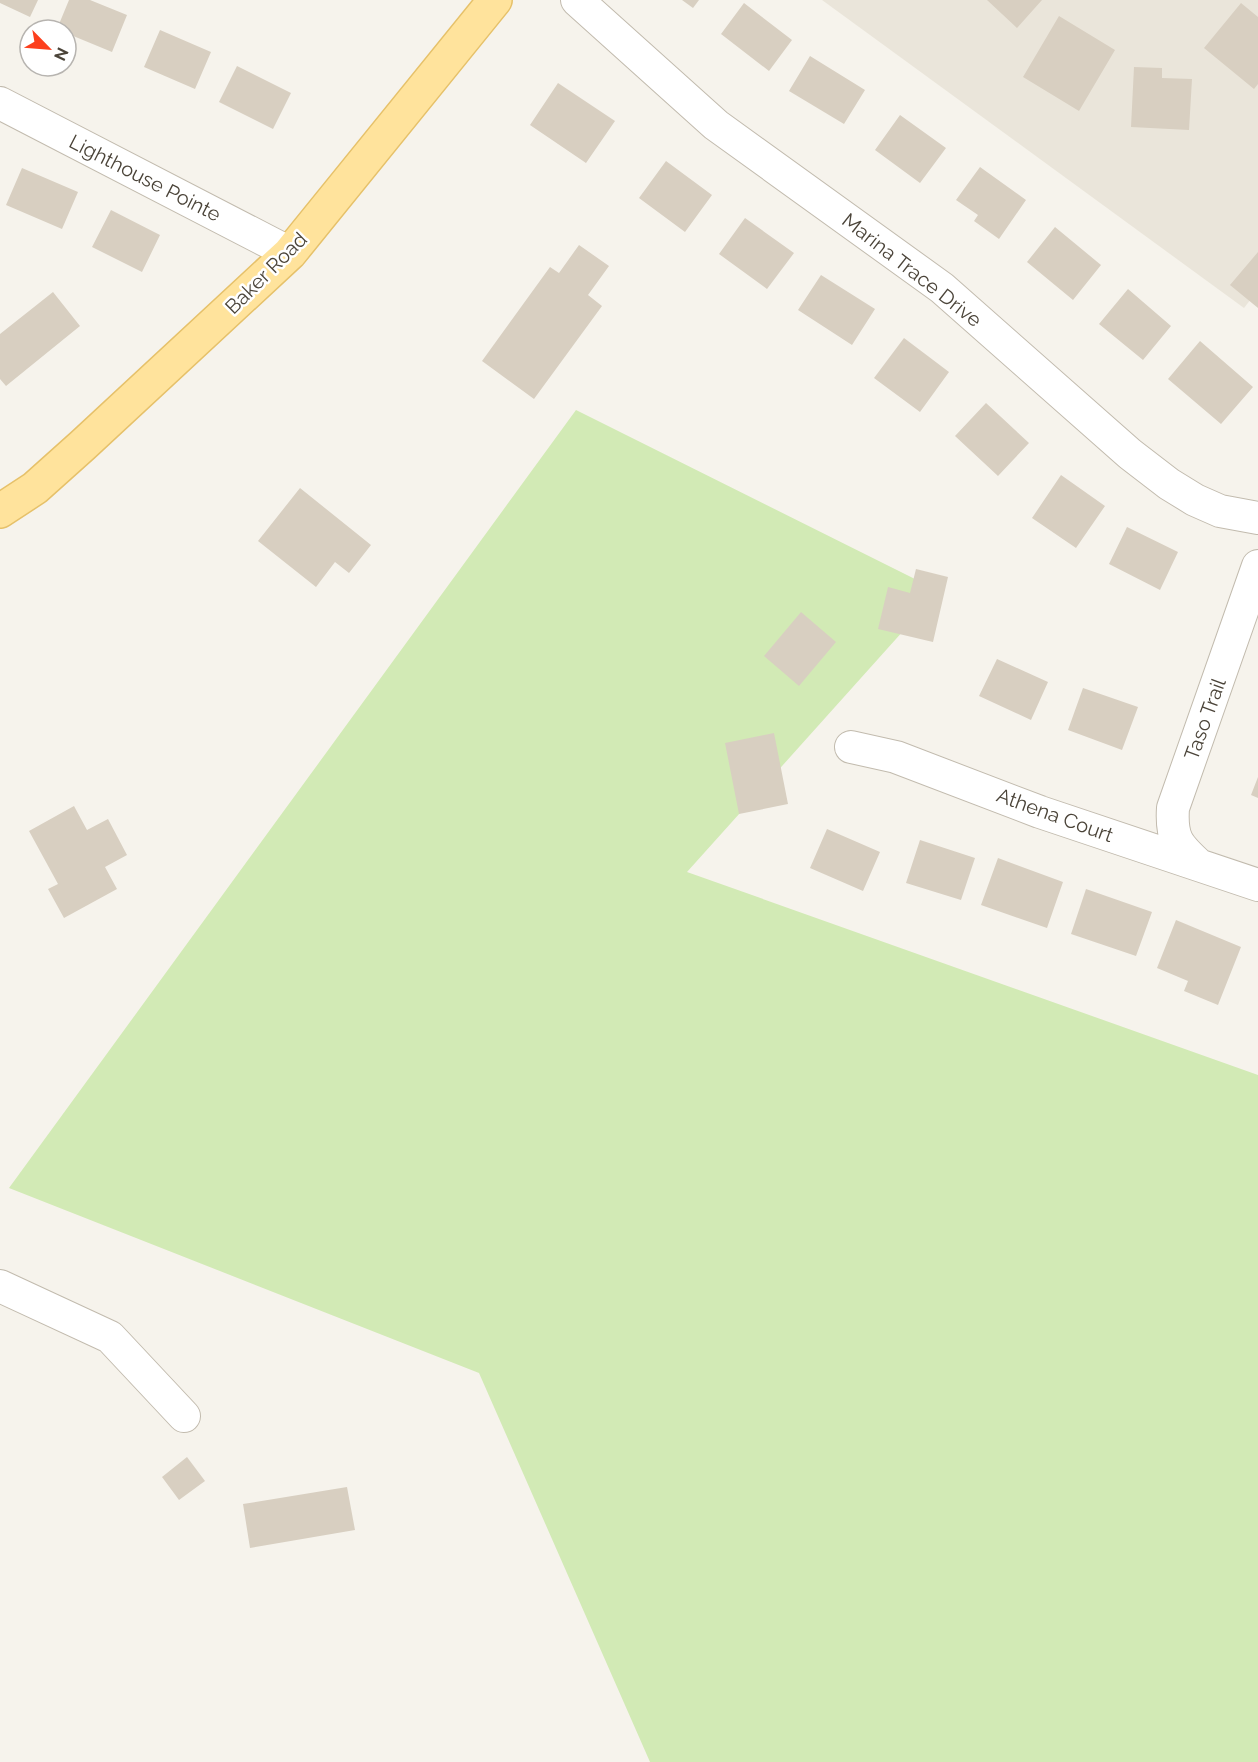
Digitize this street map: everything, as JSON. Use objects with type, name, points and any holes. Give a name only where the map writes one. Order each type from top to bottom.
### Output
[{"type":"main road","name":"Baker Road","points":[[0,511],[35,488],[144,392],[290,254],[495,0]]},
{"type":"street","name":"Marina Trace Drive","points":[[577,0],[716,125],[942,288],[1130,454],[1169,484],[1195,500],[1220,511],[1258,518]]},
{"type":"street","name":"Lighthouse Pointe","points":[[0,103],[290,254]]},
{"type":"street","name":"Taso Trail","points":[[1200,865],[1182,850],[1171,832],[1173,808],[1258,566]]},
{"type":"street","name":"Athena Court","points":[[851,747],[896,757],[1040,812],[1258,885]]},
{"type":"street","points":[[0,1286],[110,1337],[184,1416]]},
{"type":"shaded area","points":[[822,0],[1258,0],[1258,290],[1244,308]]},
{"type":"green space","points":[[576,410],[939,591],[687,872],[1258,1075],[1258,1762],[650,1762],[479,1373],[9,1188]]},
{"type":"building","points":[[0,0],[38,0],[30,17],[0,3]]},
{"type":"building","points":[[69,0],[90,0],[127,15],[112,52],[78,38],[78,18],[62,18]]},
{"type":"building","points":[[682,0],[699,0],[693,8]]},
{"type":"building","points":[[987,0],[1042,0],[1017,28]]},
{"type":"building","points":[[744,3],[792,40],[769,71],[721,34]]},
{"type":"building","points":[[1241,3],[1258,17],[1258,84],[1254,89],[1204,48]]},
{"type":"building","points":[[1059,16],[1115,50],[1079,111],[1023,77]]},
{"type":"building","points":[[160,30],[211,52],[195,89],[144,67]]},
{"type":"building","points":[[810,56],[865,90],[844,124],[789,91]]},
{"type":"building","points":[[237,66],[291,93],[273,129],[219,102]]},
{"type":"building","points":[[1134,67],[1162,68],[1162,78],[1192,79],[1189,130],[1131,127]]},
{"type":"building","points":[[558,83],[615,121],[586,163],[530,125]]},
{"type":"building","points":[[900,115],[946,148],[920,183],[875,150]]},
{"type":"building","points":[[666,161],[712,195],[685,232],[639,198]]},
{"type":"building","points":[[980,167],[1026,200],[999,239],[974,221],[978,215],[956,200]]},
{"type":"building","points":[[22,168],[78,192],[62,229],[6,205]]},
{"type":"building","points":[[111,210],[160,235],[142,272],[92,247]]},
{"type":"building","points":[[745,218],[794,253],[767,289],[719,254]]},
{"type":"building","points":[[1055,227],[1101,265],[1073,300],[1027,262]]},
{"type":"building","points":[[579,245],[609,266],[588,295],[602,306],[534,399],[482,361],[550,267],[559,273]]},
{"type":"building","points":[[1258,252],[1258,308],[1230,285]]},
{"type":"building","points":[[821,275],[875,309],[852,345],[798,310]]},
{"type":"building","points":[[1128,289],[1171,326],[1143,360],[1099,324]]},
{"type":"building","points":[[53,292],[80,326],[6,386],[0,379],[0,334]]},
{"type":"building","points":[[904,338],[949,372],[920,412],[874,378]]},
{"type":"building","points":[[1200,341],[1253,387],[1221,424],[1168,379]]},
{"type":"building","points":[[986,403],[1029,443],[998,476],[955,436]]},
{"type":"building","points":[[1061,475],[1105,506],[1076,548],[1032,518]]},
{"type":"building","points":[[300,488],[371,545],[349,573],[335,562],[316,587],[258,541]]},
{"type":"building","points":[[1127,527],[1178,552],[1160,590],[1109,564]]},
{"type":"building","points":[[916,569],[948,577],[933,642],[878,629],[888,587],[910,593]]},
{"type":"building","points":[[801,612],[836,642],[799,686],[764,656]]},
{"type":"building","points":[[997,659],[1048,682],[1031,720],[979,696]]},
{"type":"building","points":[[1083,688],[1138,707],[1122,750],[1068,730]]},
{"type":"building","points":[[774,733],[788,804],[739,814],[725,743]]},
{"type":"building","points":[[1258,777],[1258,798],[1251,795]]},
{"type":"building","points":[[74,806],[87,830],[108,819],[127,855],[105,867],[117,889],[64,918],[48,889],[58,884],[29,831]]},
{"type":"building","points":[[827,829],[880,852],[863,891],[810,868]]},
{"type":"building","points":[[920,840],[975,858],[961,900],[906,883]]},
{"type":"building","points":[[998,858],[1063,882],[1047,928],[981,905]]},
{"type":"building","points":[[1086,889],[1152,912],[1136,956],[1071,934]]},
{"type":"building","points":[[1176,920],[1241,947],[1218,1005],[1184,991],[1188,981],[1157,968]]},
{"type":"building","points":[[187,1457],[205,1481],[179,1500],[162,1477]]},
{"type":"building","points":[[347,1487],[355,1530],[250,1548],[243,1504]]}]
